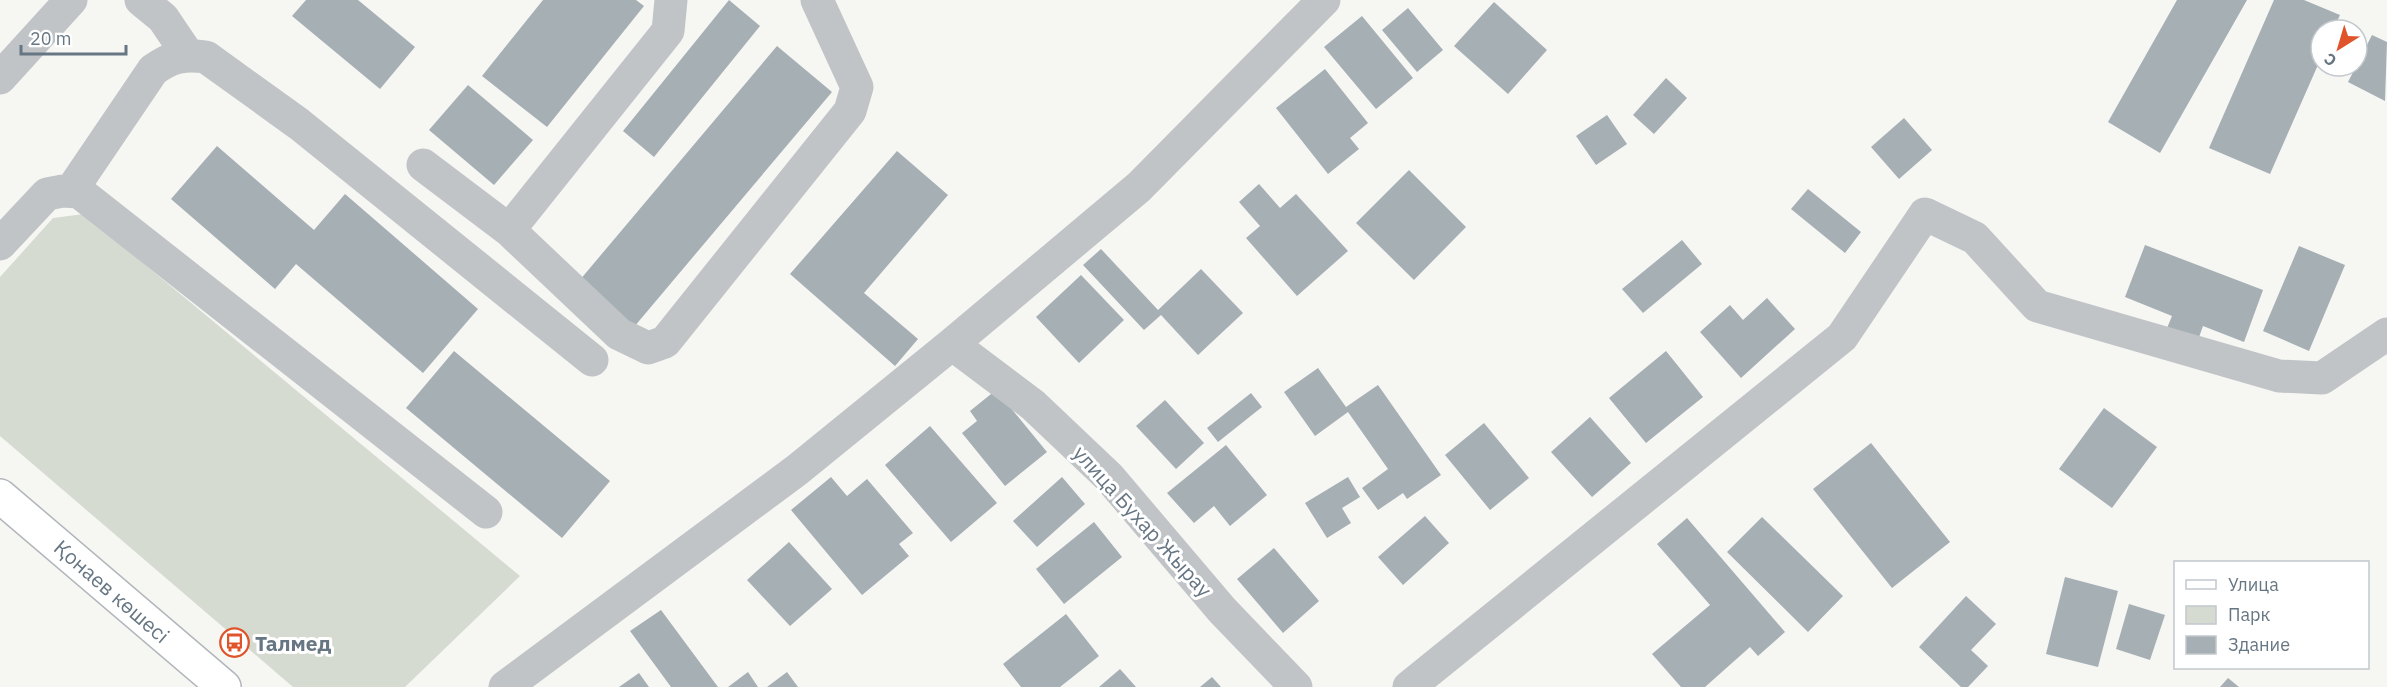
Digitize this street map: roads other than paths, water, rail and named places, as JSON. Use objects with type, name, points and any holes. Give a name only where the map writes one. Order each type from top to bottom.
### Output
[{"type":"main road","name":"Қонаев көшесі","points":[[0,496],[224,687]]},
{"type":"street","points":[[0,78],[71,0]]},
{"type":"street","points":[[141,0],[163,18],[188,55]]},
{"type":"street","points":[[509,230],[668,31],[671,0]]},
{"type":"street","points":[[423,165],[509,230],[620,334],[648,348],[665,342],[850,111],[857,87],[818,0]]},
{"type":"street","points":[[505,687],[797,470],[952,344],[1139,187],[1324,0]]},
{"type":"street","points":[[71,191],[153,70],[171,57],[188,55],[206,57],[299,124],[592,360]]},
{"type":"street","points":[[0,243],[47,194],[79,192],[486,512]]},
{"type":"street","points":[[1409,687],[1842,338],[1925,214],[1975,238],[2037,306],[2279,376],[2322,378],[2387,334]]},
{"type":"street","name":"улица Бухар Жырау","points":[[952,344],[1033,405],[1109,477],[1222,610],[1296,687]]},
{"type":"place","name":"Талмед","points":[[234,643]]}]
